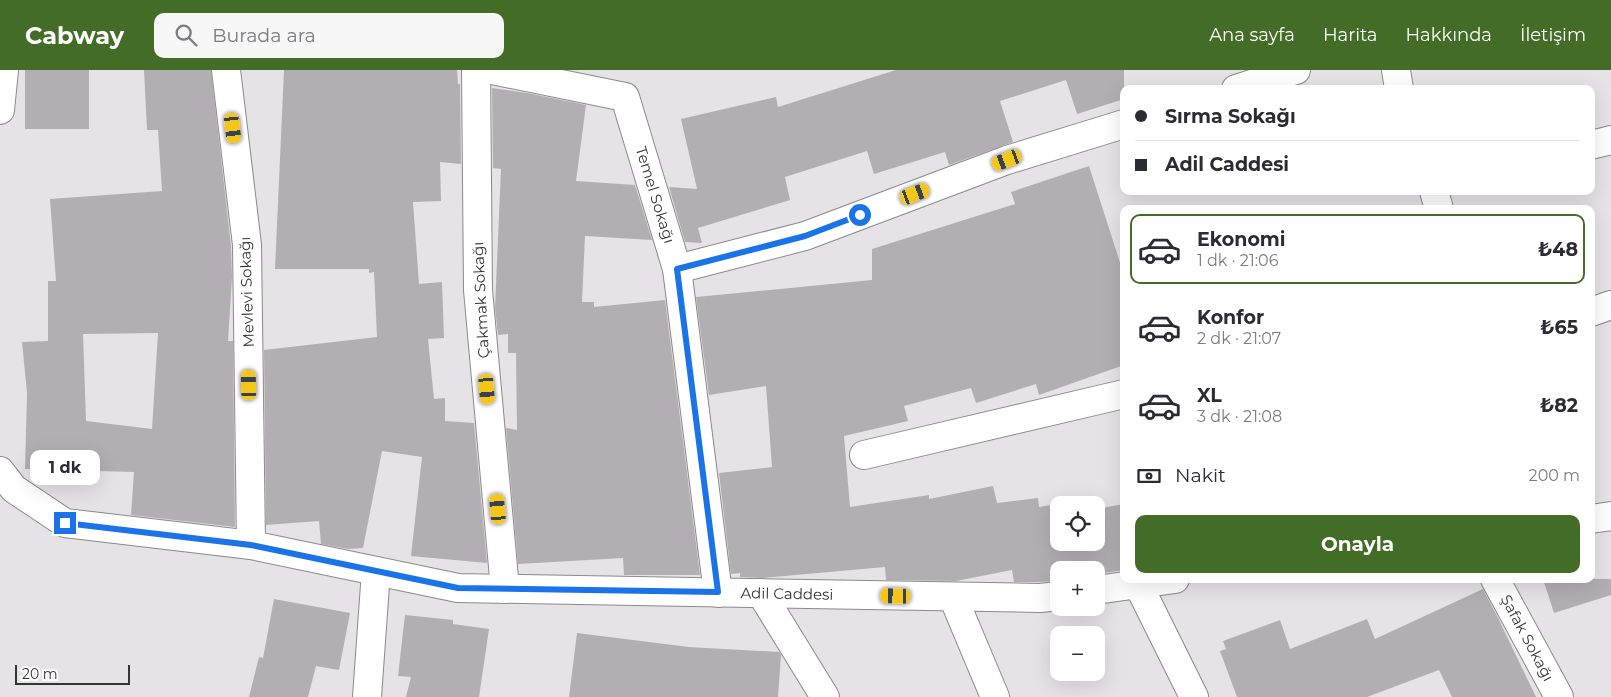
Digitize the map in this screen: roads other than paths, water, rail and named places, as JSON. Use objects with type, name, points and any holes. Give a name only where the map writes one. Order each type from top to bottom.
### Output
[{"type":"street","points":[[0,110],[4,70]]},
{"type":"street","name":"Mevlevi Sokağı","points":[[226,70],[247,245],[251,545]]},
{"type":"street","name":"Çakmak Sokağı","points":[[476,70],[478,290],[505,588]]},
{"type":"street","points":[[492,70],[566,77]]},
{"type":"street","points":[[1249,85],[1296,70]]},
{"type":"street","points":[[1396,70],[1398,85]]},
{"type":"street","name":"Temel Sokağı","points":[[566,77],[626,97],[677,269],[718,592]]},
{"type":"street","points":[[677,269],[805,236],[1007,160],[1120,125]]},
{"type":"street","points":[[1595,144],[1611,140]]},
{"type":"street","points":[[1595,311],[1611,305]]},
{"type":"street","points":[[864,455],[1120,395]]},
{"type":"street","name":"Adil Caddesi","points":[[0,471],[14,489],[65,523],[251,545],[458,588],[1050,597]]},
{"type":"street","points":[[1595,518],[1611,516]]},
{"type":"street","points":[[367,697],[376,571]]},
{"type":"street","points":[[1105,589],[1145,583]]},
{"type":"street","name":"Şafak Sokağı","points":[[1497,583],[1559,697]]},
{"type":"street","points":[[1138,584],[1194,697]]},
{"type":"street","points":[[761,593],[825,697]]},
{"type":"street","points":[[953,596],[995,697]]}]
